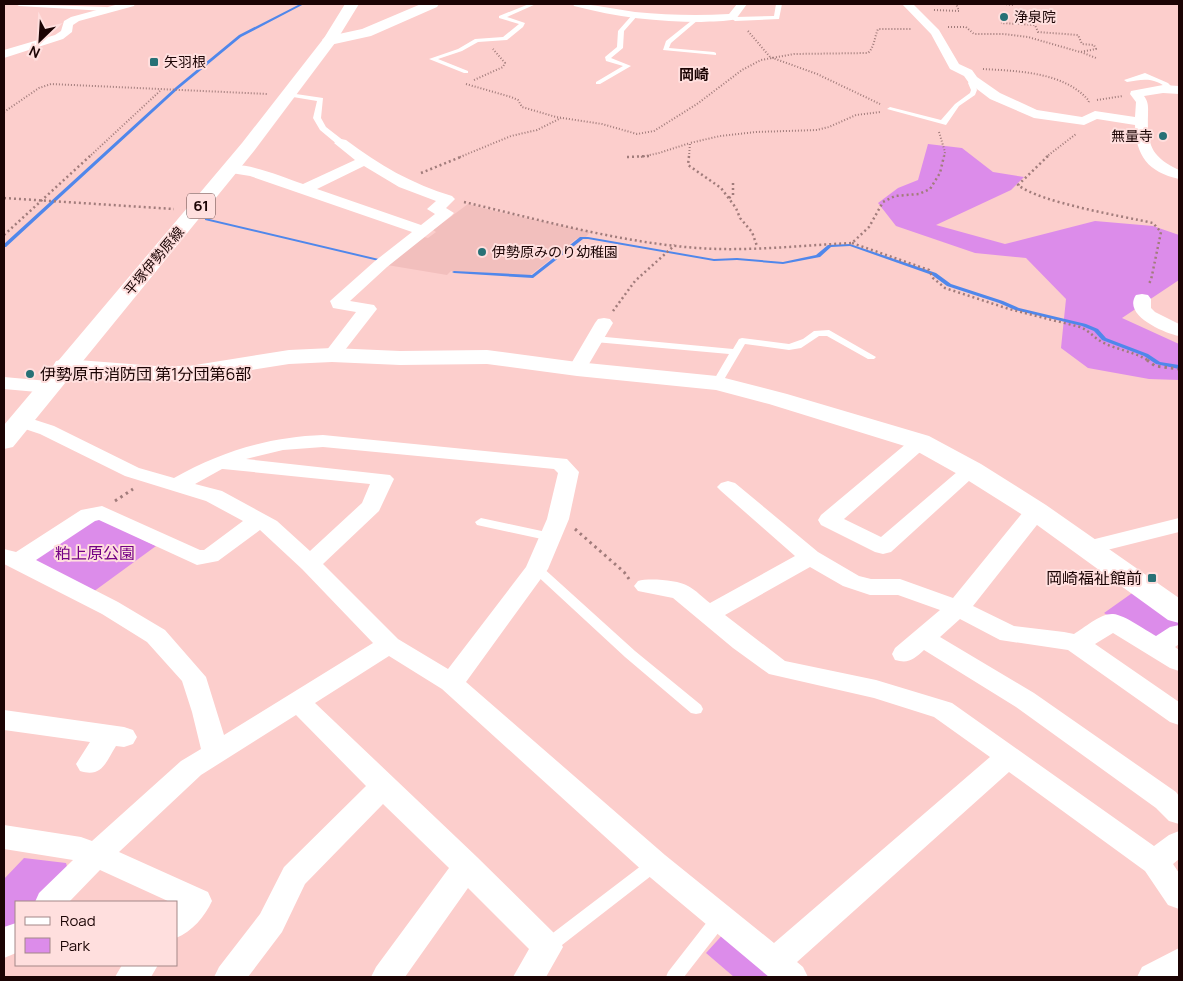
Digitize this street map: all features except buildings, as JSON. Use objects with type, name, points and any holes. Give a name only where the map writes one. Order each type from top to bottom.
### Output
[{"type":"street","points":[[4,54],[59,36],[66,32],[68,23],[106,9],[130,4]]},
{"type":"street","name":"平塚伊勢原線","points":[[4,441],[197,210],[289,95],[330,40],[352,4]]},
{"type":"street","points":[[330,40],[350,38],[366,33],[432,4]]},
{"type":"street","points":[[578,4],[635,15],[696,19],[733,18],[742,4]]},
{"type":"street","points":[[910,7],[932,28],[950,53],[954,66],[995,96],[1034,114],[1088,118],[1095,115],[1141,122]]},
{"type":"street","points":[[1175,90],[1164,89],[1136,94],[1142,102],[1142,149],[1148,158],[1179,175]]},
{"type":"street","points":[[341,143],[364,162],[399,182],[421,192],[447,199]]},
{"type":"street","points":[[303,190],[364,162]]},
{"type":"street","points":[[230,169],[252,172],[424,231]]},
{"type":"street","points":[[332,355],[368,309],[340,304],[339,301],[381,264],[446,213],[435,209],[447,199]]},
{"type":"street","points":[[1142,299],[1142,309],[1149,316],[1179,331]]},
{"type":"street","points":[[577,369],[599,331]]},
{"type":"street","points":[[65,366],[156,373],[189,373],[289,357],[332,355],[400,358],[487,357],[577,369],[717,383],[796,404],[920,442],[971,470],[1036,511],[1179,613]]},
{"type":"street","points":[[4,383],[48,387]]},
{"type":"street","points":[[20,421],[47,430],[132,472],[214,496],[269,526],[310,564],[389,645],[451,683],[655,864],[783,970],[1009,756]]},
{"type":"street","points":[[177,485],[206,468],[259,447],[294,441],[323,441],[560,463],[568,472],[554,528],[537,569],[451,683]]},
{"type":"street","points":[[920,442],[829,520],[883,547],[971,470]]},
{"type":"street","points":[[220,462],[383,479],[371,506],[310,564]]},
{"type":"street","points":[[728,487],[810,557],[851,581],[870,587],[900,587],[958,608],[1009,634],[1064,640],[1077,644],[1179,716]]},
{"type":"street","points":[[1036,511],[958,608],[913,646],[1025,700],[1166,800],[1179,813]]},
{"type":"street","points":[[12,559],[89,515],[97,513],[102,513],[197,558],[210,556],[258,521]]},
{"type":"street","points":[[1087,548],[1179,524]]},
{"type":"street","points":[[709,614],[810,557]]},
{"type":"street","points":[[12,559],[110,608],[156,636],[193,677],[205,712],[215,752]]},
{"type":"street","points":[[646,586],[680,591],[742,642],[778,668],[876,689],[943,710],[1155,862],[1179,896]]},
{"type":"street","points":[[1077,644],[1112,622],[1157,647],[1179,662]]},
{"type":"street","points":[[1157,647],[1179,633]]},
{"type":"street","points":[[51,901],[95,856],[191,768],[389,645]]},
{"type":"street","points":[[298,702],[382,787],[467,866],[547,947],[529,977]]},
{"type":"street","points":[[4,720],[116,736],[90,764]]},
{"type":"street","points":[[230,977],[271,923],[294,876],[382,787]]},
{"type":"street","points":[[4,837],[81,849],[116,863],[197,901],[178,924]]},
{"type":"street","points":[[1155,862],[1179,842]]},
{"type":"street","points":[[387,977],[467,866]]},
{"type":"street","points":[[4,944],[15,937]]},
{"type":"street","points":[[1154,977],[1179,962]]},
{"type":"street","points":[[131,977],[141,966]]},
{"type":"lane","points":[[19,4],[106,9]]},
{"type":"lane","points":[[466,72],[432,59],[460,50],[477,40],[492,41],[505,39],[512,30],[521,26],[522,23],[501,17],[533,4]]},
{"type":"lane","points":[[733,18],[777,18],[779,4]]},
{"type":"lane","points":[[598,83],[628,66],[608,60],[608,57],[620,48],[621,31],[635,15]]},
{"type":"lane","points":[[696,19],[668,42],[665,49],[714,54]]},
{"type":"lane","points":[[1127,80],[1147,75],[1175,90]]},
{"type":"lane","points":[[890,109],[943,123],[957,105],[973,94],[971,77]]},
{"type":"lane","points":[[289,95],[321,99],[318,118],[324,128],[341,143]]},
{"type":"lane","points":[[599,331],[736,352]]},
{"type":"lane","points":[[717,383],[742,341],[789,348],[806,344],[818,333],[829,334],[871,357]]},
{"type":"lane","points":[[481,522],[554,528]]},
{"type":"lane","points":[[537,569],[630,654],[696,709]]},
{"type":"lane","points":[[547,947],[655,864]]},
{"type":"lane","points":[[674,977],[720,918]]},
{"type":"path","points":[[910,7],[959,11],[956,4]]},
{"type":"path","points":[[1003,4],[1014,5]]},
{"type":"path","points":[[733,18],[740,26],[747,30],[770,57],[817,74],[890,109]]},
{"type":"path","points":[[1001,23],[1034,25],[1038,32],[1078,35],[1082,44],[1094,45],[1096,49],[1080,52]]},
{"type":"path","points":[[492,41],[490,42],[495,52],[505,63],[502,67],[464,85],[511,97],[518,100],[522,106],[637,134],[646,134],[654,131],[697,104],[754,64],[770,57],[810,52],[868,53],[873,48],[874,37],[878,29],[966,27],[974,34],[1004,34],[1028,37],[1096,58]]},
{"type":"path","points":[[971,77],[982,69],[1061,81],[1076,87],[1089,101]]},
{"type":"path","points":[[4,112],[38,88],[51,84],[289,95]]},
{"type":"path","points":[[4,235],[163,90]]},
{"type":"path","points":[[1089,101],[1136,94]]},
{"type":"path","points":[[1089,101],[1088,118],[1083,126],[1064,147],[1050,153],[1018,185],[1023,189],[1057,201],[1139,219],[1153,224],[1161,232],[1151,280],[1143,293],[1142,299]]},
{"type":"path","points":[[627,157],[636,158],[661,153],[690,143],[756,132],[817,130],[829,127],[856,115],[890,109]]},
{"type":"path","points":[[399,182],[511,136],[525,134],[542,128],[562,117]]},
{"type":"path","points":[[852,243],[869,227],[883,202],[895,196],[919,194],[930,189],[940,173],[944,152],[938,131],[943,123]]},
{"type":"path","points":[[690,143],[688,165],[721,188],[736,208],[740,218],[752,232],[757,246]]},
{"type":"path","points":[[729,198],[733,195],[733,180]]},
{"type":"path","points":[[4,198],[197,210]]},
{"type":"path","points":[[447,199],[622,237],[676,245],[719,249],[852,243],[929,270],[933,278],[945,288],[1009,309],[1080,327],[1090,332],[1102,342],[1141,356],[1155,366],[1179,369]]},
{"type":"path","points":[[599,331],[635,282],[676,245]]},
{"type":"path","points":[[97,513],[150,477]]},
{"type":"path","points":[[554,528],[567,522],[624,572],[627,578],[646,586]]},
{"type":"shaded area","name":"伊勢原みのり幼稚園","points":[[468,204],[590,232],[586,237],[576,239],[528,277],[451,271],[447,275],[387,265],[424,237],[428,238],[436,232],[433,230]]},
{"type":"green space","points":[[928,144],[962,148],[993,172],[1024,177],[1011,190],[936,225],[1005,244],[1095,221],[1153,226],[1179,235],[1179,280],[1122,318],[1179,344],[1179,380],[1149,379],[1088,368],[1061,348],[1066,299],[1026,258],[975,253],[896,226],[878,203],[898,188],[918,180]]},
{"type":"green space","name":"粕上原公園","points":[[100,519],[156,546],[93,592],[35,563],[36,556],[88,520]]},
{"type":"green space","points":[[1135,591],[1179,620],[1179,626],[1158,641],[1147,639],[1104,613]]},
{"type":"green space","points":[[24,858],[66,863],[68,870],[38,901],[15,901],[15,925],[10,931],[4,928],[4,879]]},
{"type":"green space","points":[[726,931],[781,977],[734,977],[706,953]]},
{"type":"waterway","points":[[4,246],[177,88],[240,36],[302,4]]},
{"type":"waterway","points":[[207,219],[383,261]]},
{"type":"waterway","points":[[454,272],[533,277],[582,238],[714,260],[737,259],[783,263],[818,256],[830,246],[850,245],[934,274],[949,285],[1017,309],[1084,325],[1096,330],[1104,339],[1146,355],[1158,363],[1179,367]]},
{"type":"place","name":"浄泉院","points":[[1004,17]]},
{"type":"place","name":"矢羽根","points":[[154,62]]},
{"type":"place","name":"無量寺","points":[[1163,136]]},
{"type":"place","name":"伊勢原みのり幼稚園","points":[[482,252]]},
{"type":"place","name":"伊勢原市消防団 第1分団第6部","points":[[30,374]]},
{"type":"place","name":"岡崎福祉館前","points":[[1152,578]]},
{"type":"district","name":"岡崎","points":[[694,75]]}]
